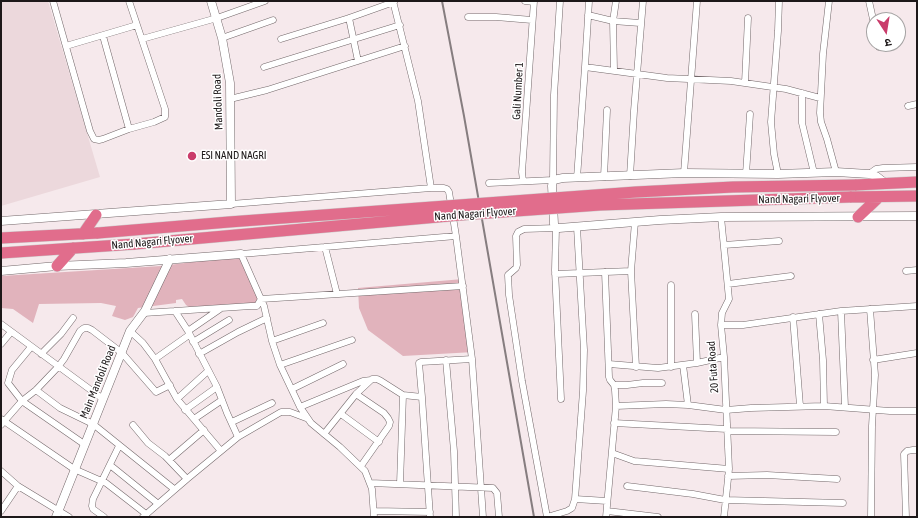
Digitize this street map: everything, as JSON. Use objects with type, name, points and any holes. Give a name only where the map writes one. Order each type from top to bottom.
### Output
[{"type":"highway","name":"Nand Nagari Flyover","points":[[1,238],[98,233],[636,192],[733,187],[855,185],[917,182]]},
{"type":"highway","name":"Nand Nagari Flyover","points":[[1,253],[135,244],[460,215],[600,205],[917,196]]},
{"type":"highway","points":[[858,217],[879,197]]},
{"type":"highway","points":[[83,234],[96,215]]},
{"type":"highway","points":[[57,266],[73,248]]},
{"type":"street","points":[[53,1],[90,131],[94,139],[103,140],[165,117],[165,109],[129,1]]},
{"type":"street","name":"Mandoli Road","points":[[211,1],[222,38],[230,83],[231,204]]},
{"type":"street","points":[[142,39],[217,18],[265,1]]},
{"type":"street","points":[[525,1],[534,1]]},
{"type":"street","name":"Gali Number 1","points":[[523,182],[522,172],[534,1]]},
{"type":"street","points":[[560,1],[554,95],[552,186],[554,224],[556,228],[555,274],[561,399]]},
{"type":"street","points":[[577,178],[589,1]]},
{"type":"street","points":[[614,70],[613,21],[616,1]]},
{"type":"street","points":[[630,176],[640,23],[643,1]]},
{"type":"street","points":[[684,173],[697,1]]},
{"type":"street","points":[[778,174],[774,154],[771,122],[779,1]]},
{"type":"street","points":[[829,1],[820,98],[821,122],[828,139],[836,172]]},
{"type":"street","points":[[869,1],[871,12]]},
{"type":"street","points":[[281,39],[349,18],[394,2],[418,101],[431,188]]},
{"type":"street","points":[[588,15],[613,21],[640,23]]},
{"type":"street","points":[[468,17],[496,17],[532,20]]},
{"type":"street","points":[[349,18],[358,61]]},
{"type":"street","points":[[745,83],[748,18]]},
{"type":"street","points":[[222,38],[273,20]]},
{"type":"street","points":[[66,46],[137,25]]},
{"type":"street","points":[[264,67],[400,25]]},
{"type":"street","points":[[103,36],[129,130]]},
{"type":"street","points":[[230,99],[267,90],[405,46]]},
{"type":"street","points":[[585,67],[667,78],[745,83],[786,89],[820,98]]},
{"type":"street","points":[[802,93],[802,123],[814,173]]},
{"type":"street","points":[[908,106],[917,104]]},
{"type":"street","points":[[604,177],[607,110]]},
{"type":"street","points":[[746,174],[750,114]]},
{"type":"street","points":[[869,174],[876,169],[917,167]]},
{"type":"street","points":[[489,183],[553,180],[563,178],[684,173],[778,174],[836,172],[869,174],[876,176],[885,183]]},
{"type":"street","points":[[1,221],[444,188],[449,192],[472,359],[483,517]]},
{"type":"street","points":[[577,227],[584,350],[583,391],[575,499],[572,508],[547,517],[516,346],[508,280],[510,273],[516,268],[516,241],[518,232],[524,229],[577,227],[721,217],[917,216]]},
{"type":"street","name":"20 Futa Road","points":[[721,217],[729,299],[722,313],[721,325],[724,357],[729,469],[724,517]]},
{"type":"street","points":[[635,222],[631,271],[636,367]]},
{"type":"street","points":[[1,272],[57,266],[126,263],[456,236]]},
{"type":"street","points":[[724,245],[778,241]]},
{"type":"street","points":[[326,246],[337,294]]},
{"type":"street","points":[[241,254],[261,299],[280,365],[300,407],[306,418],[361,466],[372,489],[374,514],[430,514],[422,397],[418,363],[472,359]]},
{"type":"street","name":"Main Mandoli Road","points":[[57,514],[130,331],[144,313],[170,259]]},
{"type":"street","points":[[906,271],[917,270]]},
{"type":"street","points":[[555,274],[631,271]]},
{"type":"street","points":[[605,272],[610,380],[614,386],[616,406],[607,514],[658,517]]},
{"type":"street","points":[[728,284],[791,276]]},
{"type":"street","points":[[671,285],[671,367]]},
{"type":"street","points":[[261,299],[463,286]]},
{"type":"street","points":[[144,313],[257,306],[261,299]]},
{"type":"street","points":[[721,325],[743,325],[841,311],[917,306]]},
{"type":"street","points":[[155,360],[221,308]]},
{"type":"street","points":[[870,309],[875,375],[871,517]]},
{"type":"street","points":[[175,311],[189,333],[217,387],[238,437]]},
{"type":"street","points":[[841,311],[845,407]]},
{"type":"street","points":[[695,314],[697,363]]},
{"type":"street","points":[[819,314],[823,360],[824,406]]},
{"type":"street","points":[[793,317],[800,406]]},
{"type":"street","points":[[41,354],[61,334],[73,318]]},
{"type":"street","points":[[199,354],[267,318]]},
{"type":"street","points":[[193,342],[229,320]]},
{"type":"street","points":[[272,341],[323,323]]},
{"type":"street","points":[[1,324],[102,399]]},
{"type":"street","points":[[170,385],[156,392],[122,353],[92,330],[84,328],[80,331],[58,367],[2,422],[74,469],[102,481],[144,516],[174,489],[238,437],[281,412],[290,412],[306,418]]},
{"type":"street","points":[[130,331],[143,343],[155,360],[177,399],[185,410],[221,451]]},
{"type":"street","points":[[1,344],[11,332]]},
{"type":"street","points":[[280,365],[352,340]]},
{"type":"street","points":[[31,347],[12,370],[8,383],[22,401],[84,444]]},
{"type":"street","points":[[873,360],[917,353]]},
{"type":"street","points":[[609,364],[658,368],[697,363],[724,357]]},
{"type":"street","points":[[446,360],[454,451],[456,517]]},
{"type":"street","points":[[292,389],[342,364]]},
{"type":"street","points":[[683,365],[688,405]]},
{"type":"street","points":[[177,399],[208,371]]},
{"type":"street","points":[[300,407],[363,381],[372,379],[377,379],[403,395],[422,397]]},
{"type":"street","points":[[324,434],[356,394],[372,379]]},
{"type":"street","points":[[614,386],[662,383]]},
{"type":"street","points":[[185,410],[217,387]]},
{"type":"street","points":[[36,390],[60,408],[93,424],[174,489]]},
{"type":"street","points":[[356,394],[388,418],[389,426],[361,466]]},
{"type":"street","points":[[400,484],[403,395]]},
{"type":"street","points":[[194,419],[222,400]]},
{"type":"street","points":[[232,422],[272,403]]},
{"type":"street","points":[[616,406],[666,404],[726,410],[824,406],[873,410],[917,411]]},
{"type":"street","points":[[341,414],[379,442]]},
{"type":"street","points":[[614,424],[727,430],[836,432]]},
{"type":"street","points":[[133,425],[148,443],[169,460],[187,479]]},
{"type":"street","points":[[169,460],[204,430]]},
{"type":"street","points":[[104,517],[93,509],[93,499],[119,446]]},
{"type":"street","points":[[906,517],[904,454],[907,451],[917,450]]},
{"type":"street","points":[[612,453],[634,461],[729,469]]},
{"type":"street","points":[[110,465],[157,504]]},
{"type":"street","points":[[2,473],[57,514],[69,517]]},
{"type":"street","points":[[728,476],[767,475],[837,479]]},
{"type":"street","points":[[370,483],[489,487],[496,490],[499,517]]},
{"type":"street","points":[[1,510],[18,486]]},
{"type":"street","points":[[627,486],[693,494],[725,500],[843,503]]},
{"type":"street","points":[[575,499],[607,501]]},
{"type":"shaded area","points":[[1,1],[48,1],[100,177],[1,206]]},
{"type":"shaded area","points":[[240,256],[259,299],[255,304],[189,307],[182,299],[176,300],[176,303],[138,308],[133,317],[125,320],[112,316],[116,306],[101,303],[39,304],[33,323],[13,309],[1,308],[1,276],[161,266]]},
{"type":"shaded area","points":[[463,279],[474,352],[403,356],[368,330],[359,308],[358,288]]},
{"type":"railway","points":[[442,1],[464,116],[534,517]]},
{"type":"place","name":"ESI NAND NAGRI","points":[[192,156]]}]
